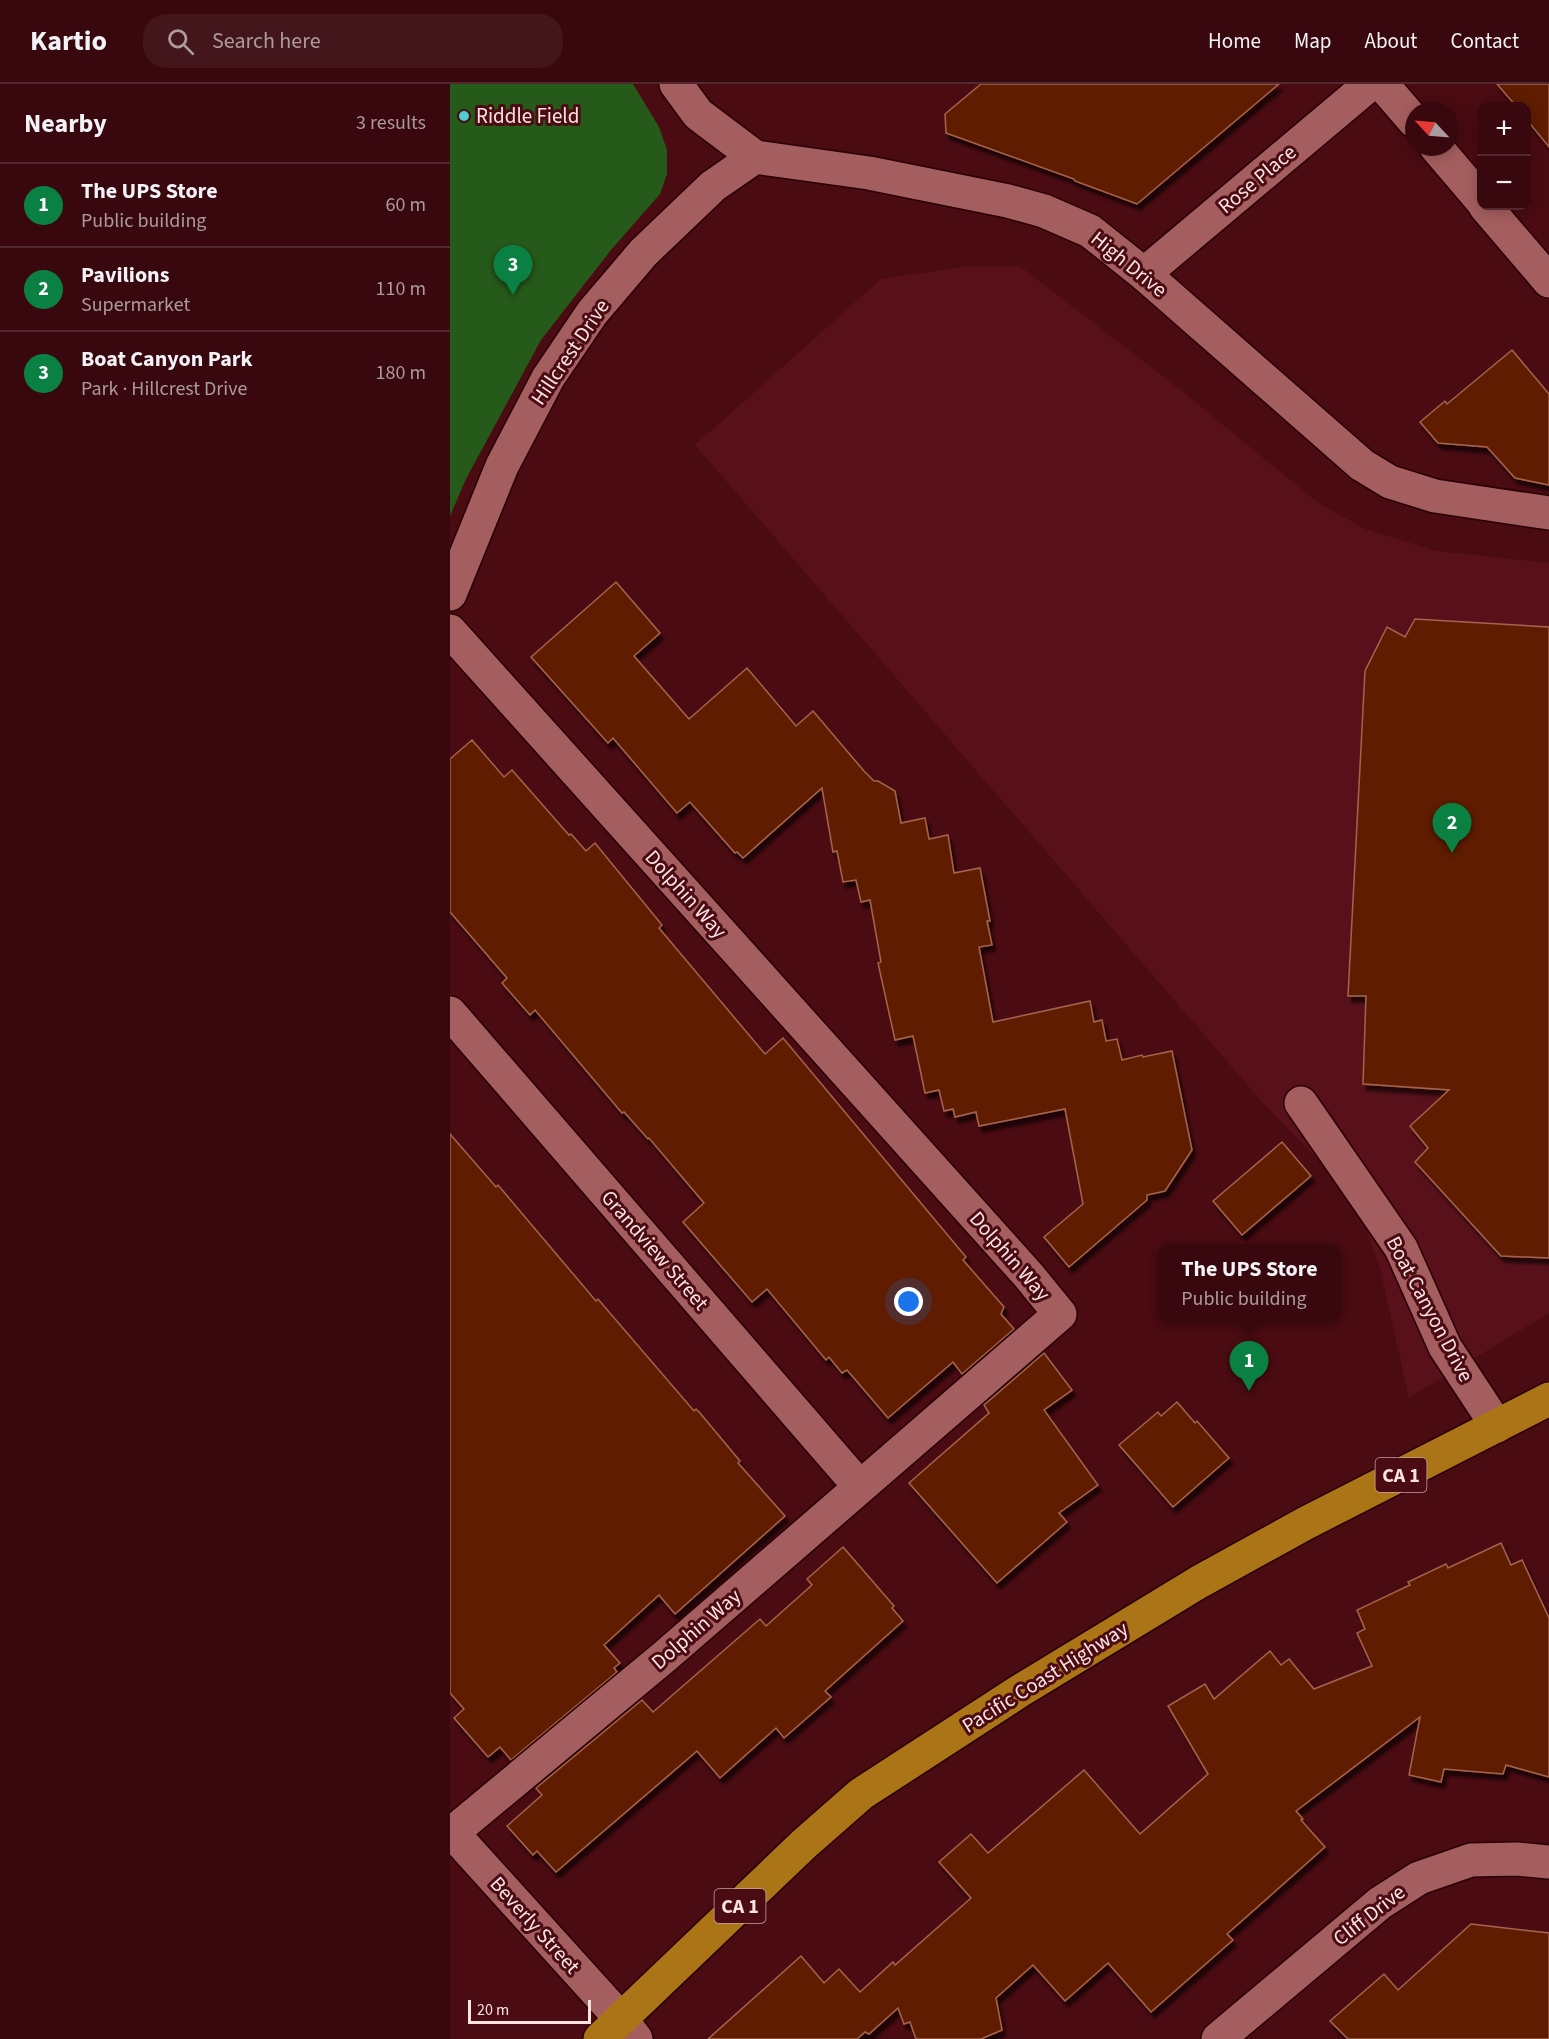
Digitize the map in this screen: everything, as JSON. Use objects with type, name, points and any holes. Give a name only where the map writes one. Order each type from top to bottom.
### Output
[{"type":"highway","name":"Pacific Coast Highway","points":[[619,2032],[796,1852],[861,1794],[1018,1692],[1199,1582],[1306,1523],[1549,1399]]},
{"type":"street","name":"High Drive","points":[[676,84],[698,114],[755,157],[869,174],[1008,201],[1044,211],[1090,231],[1144,274],[1362,465],[1390,482],[1435,496],[1549,513]]},
{"type":"street","name":"Rose Place","points":[[1144,274],[1370,84]]},
{"type":"street","points":[[1382,84],[1405,111]]},
{"type":"street","points":[[1444,156],[1477,195]]},
{"type":"street","name":"Hillcrest Drive","points":[[450,594],[502,466],[548,378],[592,313],[643,254],[713,186],[755,157]]},
{"type":"street","points":[[1488,210],[1549,281]]},
{"type":"street","name":"Dolphin Way","points":[[450,631],[1021,1267],[1060,1314],[664,1657],[451,1831]]},
{"type":"street","name":"Grandview Street","points":[[450,1013],[861,1487]]},
{"type":"street","name":"Boat Canyon Drive","points":[[1301,1103],[1401,1248],[1445,1347],[1497,1426]]},
{"type":"street","name":"Beverly Street","points":[[451,1831],[619,2032]]},
{"type":"street","name":"Cliff Drive","points":[[1218,2039],[1380,1903],[1419,1878],[1471,1860],[1516,1859],[1549,1862]]},
{"type":"shaded area","points":[[969,266],[1021,267],[1182,391],[1317,502],[1365,529],[1437,551],[1549,563],[1549,1313],[1409,1398],[1380,1268],[1354,1197],[1263,1103],[695,445],[881,279]]},
{"type":"green space","points":[[450,84],[633,84],[659,127],[667,150],[667,174],[660,194],[611,250],[541,340],[466,479],[450,516]]},
{"type":"building","points":[[981,84],[1279,84],[1137,204],[946,133],[945,114]]},
{"type":"building","points":[[1497,84],[1549,84],[1549,147],[1531,125],[1531,102],[1513,102]]},
{"type":"building","points":[[1512,350],[1549,394],[1549,485],[1515,478],[1487,447],[1438,443],[1420,422],[1445,401],[1447,404]]},
{"type":"building","points":[[616,582],[660,633],[634,656],[689,719],[747,668],[796,726],[813,711],[874,781],[895,791],[901,823],[925,818],[929,839],[948,835],[954,873],[980,868],[992,945],[979,947],[993,1022],[1090,1001],[1094,1022],[1102,1020],[1106,1041],[1117,1039],[1122,1060],[1172,1051],[1192,1150],[1165,1191],[1147,1195],[1147,1200],[1069,1267],[1044,1237],[1083,1204],[1065,1109],[979,1126],[976,1112],[955,1117],[953,1109],[944,1111],[939,1090],[925,1093],[913,1036],[895,1040],[878,963],[881,962],[870,900],[861,902],[856,880],[843,882],[837,851],[833,852],[822,788],[743,858],[737,852],[735,853],[690,802],[677,813],[613,738],[608,743],[531,657]]},
{"type":"building","points":[[1415,619],[1549,627],[1549,1258],[1501,1256],[1415,1162],[1428,1148],[1410,1126],[1449,1090],[1363,1084],[1366,996],[1348,996],[1365,671],[1387,627],[1405,637]]},
{"type":"building","points":[[472,740],[504,777],[512,770],[586,851],[595,843],[662,925],[659,928],[765,1054],[783,1038],[966,1257],[963,1260],[1004,1307],[1001,1314],[1014,1329],[962,1374],[953,1362],[888,1418],[847,1370],[842,1373],[829,1357],[826,1360],[767,1289],[752,1302],[683,1222],[704,1203],[649,1138],[624,1112],[622,1113],[535,1010],[530,1015],[502,983],[507,978],[450,912],[450,759]]},
{"type":"building","points":[[450,1134],[496,1187],[498,1185],[596,1301],[598,1299],[694,1411],[696,1409],[700,1413],[740,1461],[738,1463],[785,1516],[675,1614],[659,1595],[604,1645],[620,1663],[614,1668],[617,1672],[511,1760],[500,1747],[488,1757],[454,1718],[464,1709],[450,1693]]},
{"type":"building","points":[[1282,1142],[1311,1176],[1242,1235],[1213,1201]]},
{"type":"building","points":[[1044,1353],[1072,1390],[1044,1410],[1098,1485],[1059,1513],[1067,1522],[997,1583],[909,1483],[989,1413],[984,1405]]},
{"type":"building","points":[[1177,1402],[1229,1458],[1173,1507],[1119,1445],[1158,1412],[1161,1416]]},
{"type":"building","points":[[1501,1543],[1511,1565],[1522,1560],[1549,1618],[1549,1777],[1506,1765],[1503,1774],[1444,1769],[1441,1782],[1409,1775],[1420,1717],[1296,1811],[1325,1847],[1227,1934],[1233,1940],[1151,2012],[1108,1963],[1065,2001],[1033,1965],[996,1998],[1002,2030],[981,2039],[916,2039],[910,2022],[904,2024],[898,2008],[869,2034],[865,2032],[857,2039],[708,2039],[801,1956],[824,1983],[839,1969],[860,1992],[893,1962],[895,1965],[971,1898],[939,1862],[971,1834],[988,1853],[1084,1770],[1140,1834],[1208,1774],[1168,1706],[1205,1684],[1214,1699],[1270,1651],[1281,1665],[1289,1659],[1314,1689],[1372,1666],[1357,1633],[1365,1629],[1357,1610],[1410,1585],[1408,1582],[1446,1564],[1448,1568]]},
{"type":"building","points":[[843,1547],[894,1606],[892,1608],[903,1621],[825,1691],[831,1697],[784,1738],[776,1728],[720,1778],[697,1751],[556,1872],[537,1851],[533,1855],[507,1826],[542,1795],[536,1788],[642,1700],[653,1712],[760,1619],[766,1626],[812,1585],[807,1579]]},
{"type":"building","points":[[1471,1924],[1549,1933],[1549,2039],[1348,2039],[1330,2021],[1384,1974],[1398,1990]]},
{"type":"place","name":"Riddle Field","points":[[464,116]]},
{"type":"place","name":"Boat Canyon Park","points":[[513,295]]},
{"type":"place","name":"Pavilions","points":[[1452,853]]},
{"type":"place","name":"The UPS Store","points":[[1249,1391]]}]
